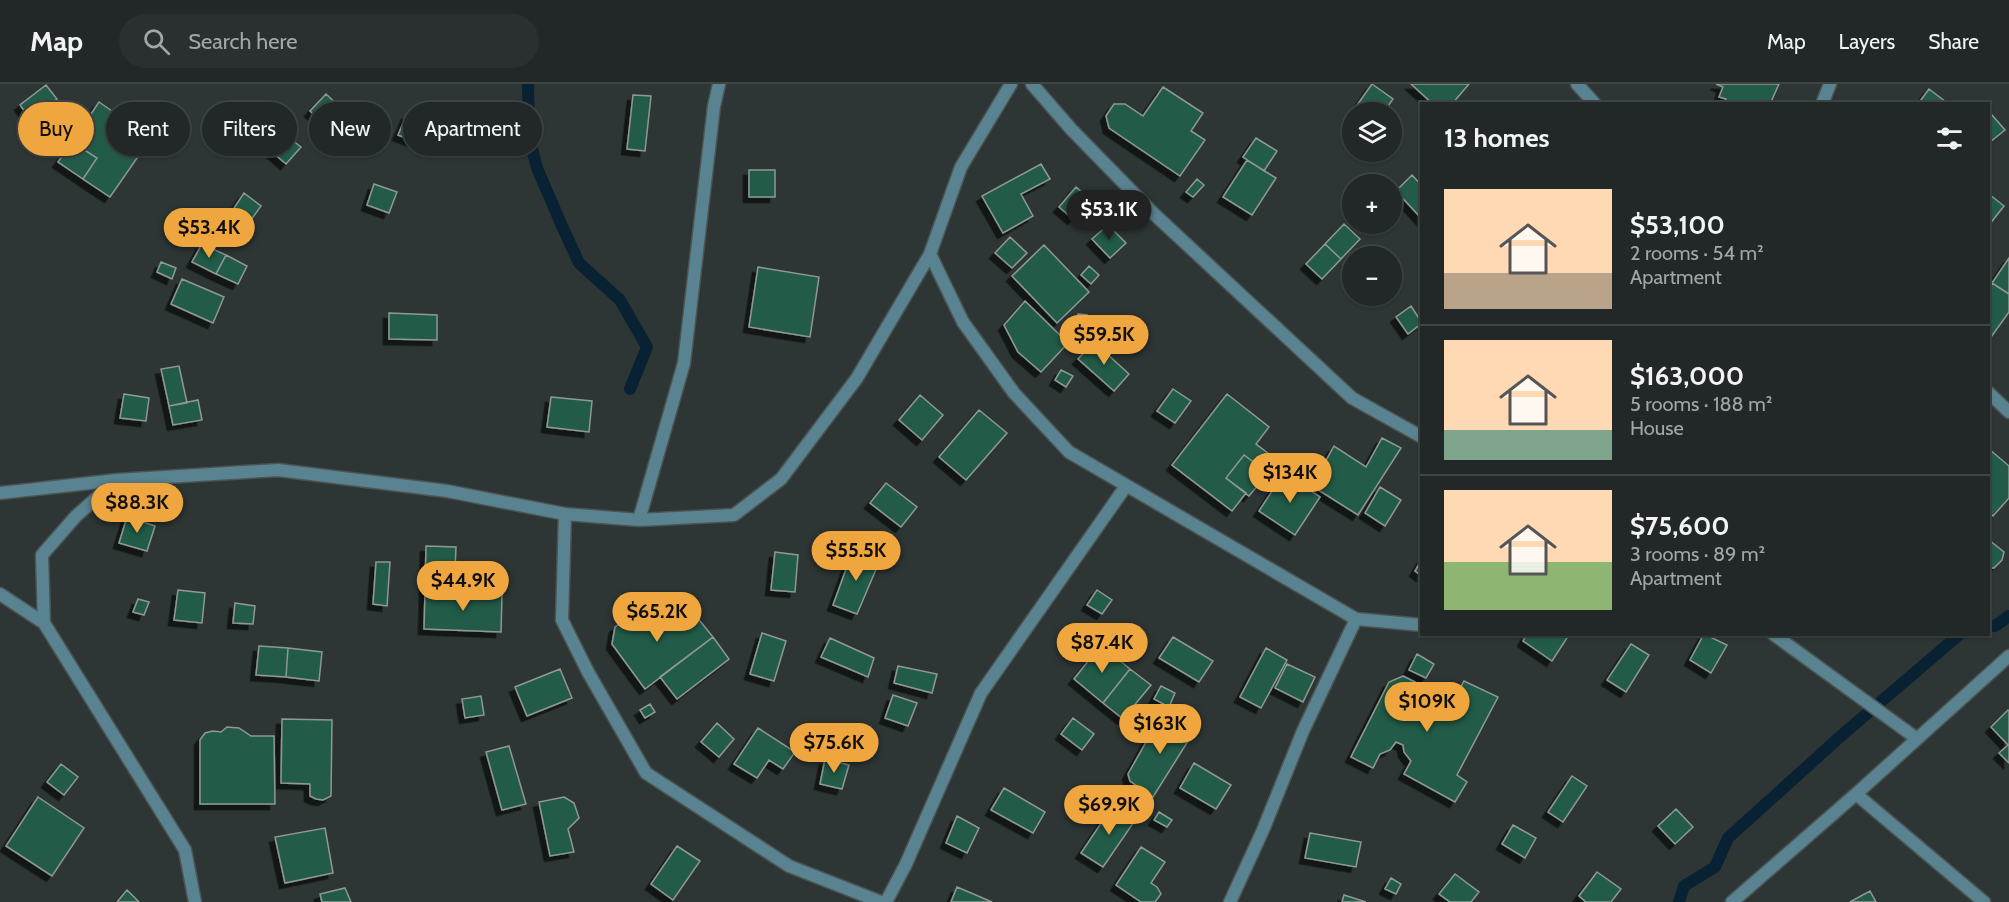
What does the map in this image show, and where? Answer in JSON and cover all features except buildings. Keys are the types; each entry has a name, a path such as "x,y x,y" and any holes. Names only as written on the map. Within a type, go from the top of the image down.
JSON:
{"street":[{"path":"639,520 684,363 714,106 720,84"},
{"path":"0,493 117,480 278,470 447,491 565,514 639,520 734,515 781,478 857,378 930,254 961,166 1011,84"},
{"path":"1032,84 1071,129 1154,214 1352,398 1420,435"},
{"path":"1576,84 1588,89"},
{"path":"1823,102 1830,84"},
{"path":"930,254 963,322 1014,393 1069,452 1356,619 1420,625"},
{"path":"1990,394 2009,412"},
{"path":"44,623 42,555 76,516 117,480"},
{"path":"886,902 906,864 981,693 1126,486"},
{"path":"565,514 562,620 588,672 646,773 789,866 881,902"},
{"path":"0,594 44,623 185,850 195,902"},
{"path":"1230,902 1263,830 1303,731 1356,619"},
{"path":"1776,636 1916,738"},
{"path":"1732,902 2009,656"},
{"path":"1856,794 1984,902"}],"waterway":[{"path":"528,84 529,137 537,168 562,226 579,263 620,300 647,347 630,389"},
{"path":"1990,626 1995,626 2009,616"},
{"path":"1679,902 1684,886 1715,867 1728,838 1842,735 1958,636"}]}
